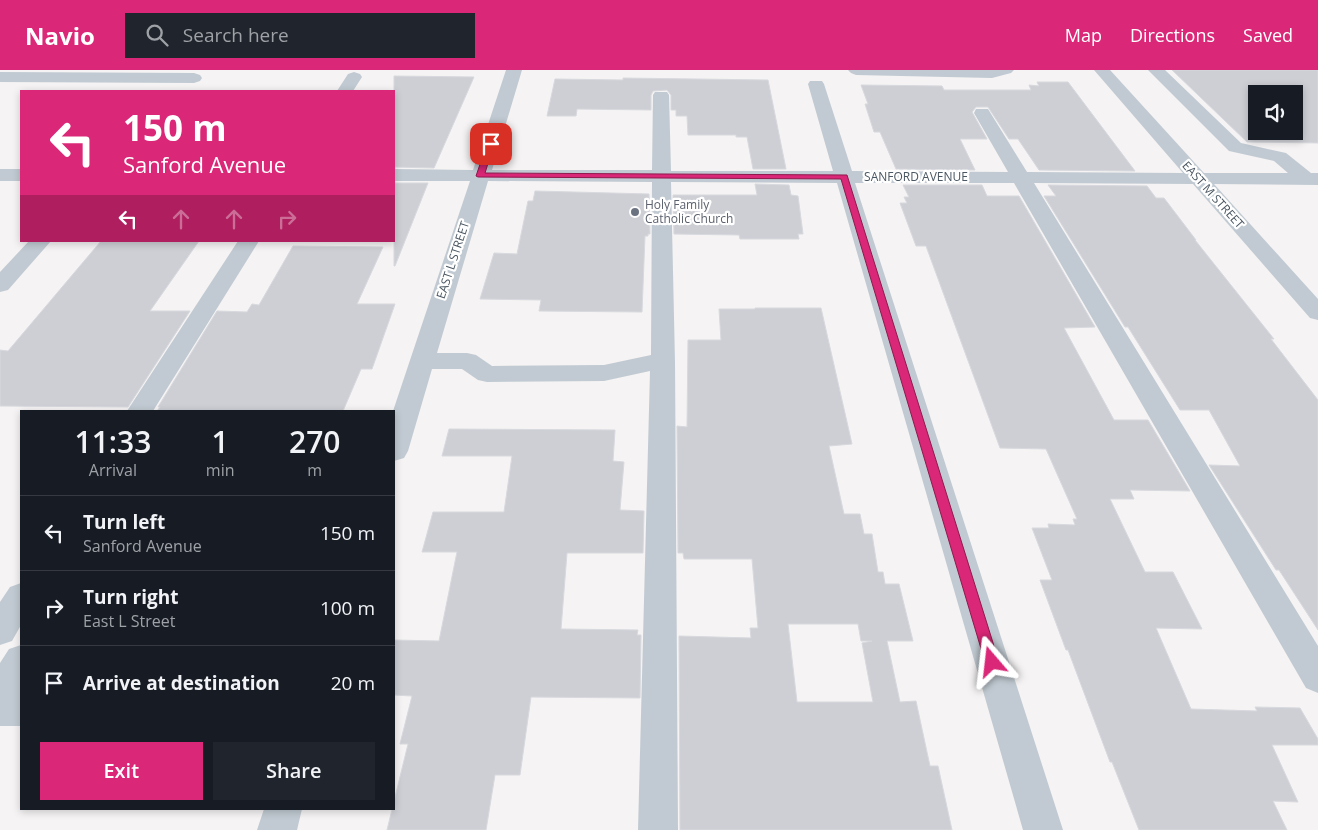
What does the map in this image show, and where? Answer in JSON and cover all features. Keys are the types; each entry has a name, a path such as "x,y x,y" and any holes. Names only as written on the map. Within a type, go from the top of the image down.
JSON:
{"street":[{"name":"EAST L STREET","path":"395,448 514,70"},
{"path":"856,70 992,73 1006,70"},
{"path":"1156,70 1235,147 1280,157 1312,179"},
{"path":"0,77 197,74"},
{"path":"182,90 197,74"},
{"name":"EAST M STREET","path":"1105,74 1318,312"},
{"path":"346,90 354,76"},
{"path":"816,84 1043,830"},
{"path":"658,830 662,362 661,95"},
{"path":"982,113 1318,677"},
{"path":"0,175 20,175"},
{"name":"SANFORD AVENUE","path":"395,175 1312,179"},
{"path":"0,285 40,242"},
{"path":"141,410 248,242"},
{"path":"422,361 467,361 487,374 604,373 646,363 662,362"},
{"path":"0,631 20,600"},
{"path":"0,696 20,662"},
{"path":"0,709 20,709"},
{"path":"277,830 283,810"}],"building":[{"path":"1172,70 1318,70 1318,143 1247,142"},
{"path":"394,76 474,77 434,168 395,167"},
{"path":"623,78 768,80 786,169 753,169 747,137 736,137 736,135 688,135 687,116 676,116 676,110 671,110 671,95 667,90 653,91 651,95 651,110 577,109 576,116 547,116 555,79 623,80"},
{"path":"1037,82 1068,82 1135,171 1039,170 1018,139 1009,139 988,107 976,107 972,112 987,139 960,139 975,170 896,169 880,132 874,132 865,104 868,104 861,85 942,86 944,90 1031,90 1029,85 1039,86"},
{"path":"395,183 428,183 395,266"},
{"path":"755,184 789,185 791,195 798,196 803,234 798,234 799,239 740,239 739,235 674,234 673,195 757,195"},
{"path":"903,185 982,185 987,196 1019,196 1095,327 1064,328 1114,420 1148,420 1190,491 1130,490 1134,499 1110,499 1145,572 1173,572 1202,629 1156,628 1191,709 1257,711 1255,707 1300,708 1318,739 1318,745 1272,745 1298,802 1273,801 1287,830 1139,830 1112,762 1110,762 1040,580 1052,580 1032,528 1049,528 1048,524 1075,525 1073,519 1077,519 1046,449 1000,448 926,246 916,246 900,203 907,203 904,197 909,197"},
{"path":"1048,185 1147,186 1156,198 1164,198 1274,339 1271,339 1318,400 1318,630 1279,570 1276,570 1209,465 1240,466 1209,410 1180,410 1128,327 1125,327 1044,196 1056,196"},
{"path":"535,191 649,194 650,234 645,236 642,312 539,311 541,300 480,299 494,253 517,254 528,201 533,201"},
{"path":"100,242 198,242 150,311 190,311 128,407 0,406 0,350 8,351"},
{"path":"293,246 383,247 357,304 395,304 372,369 361,369 343,410 158,410 217,311 247,312 252,304 259,305"},
{"path":"821,308 852,444 829,446 844,514 860,514 864,534 872,534 878,572 883,572 885,584 899,584 913,641 887,641 900,702 916,701 930,766 938,766 952,830 680,830 679,636 751,638 750,628 758,628 752,559 684,559 683,553 678,553 677,426 687,427 688,340 721,340 719,309","holes":["788,624 858,624 861,641 872,641 862,643 873,702 797,702"]},
{"path":"449,429 615,430 613,461 624,462 620,510 644,511 643,553 567,553 561,629 638,630 637,635 641,635 640,698 531,697 520,775 495,775 486,830 387,830 392,810 395,810 395,797 408,744 400,744 412,696 395,695 395,640 439,641 457,552 422,552 433,512 504,512 512,456 442,456"}],"place":[{"name":"Holy Family Catholic Church","path":"635,212"}],"route":[{"path":"491,144 480,176 844,176 992,662"}]}
